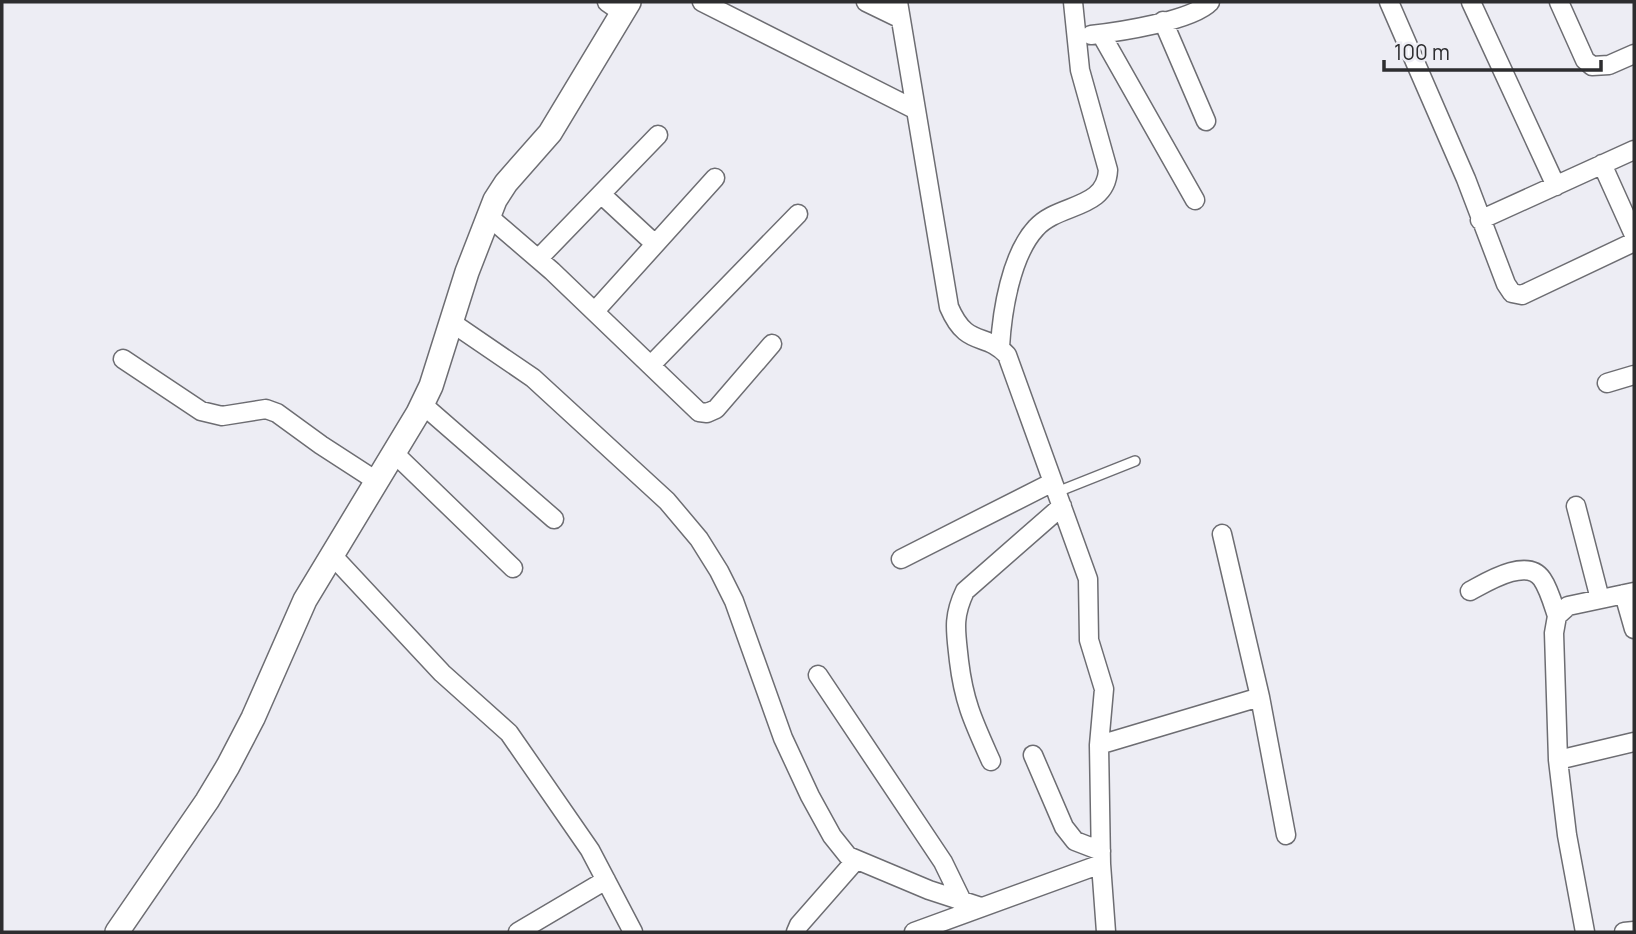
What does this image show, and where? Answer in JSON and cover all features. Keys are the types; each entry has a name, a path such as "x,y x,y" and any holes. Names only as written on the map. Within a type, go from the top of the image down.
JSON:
{"street":[{"path":"702,2 916,110"},
{"path":"866,2 899,10 949,307 960,328 972,337 1000,347 1007,355 1088,579 1089,640 1104,689 1100,745 1101,857 1106,932"},
{"path":"1000,347 1002,314 1018,258 1026,241 1038,225 1094,198 1107,182 1108,170 1080,70 1073,2"},
{"path":"1076,36 1101,34 1163,21 1202,9 1210,2"},
{"path":"1389,2 1466,179 1506,284 1513,293 1522,295 1634,242"},
{"path":"1471,2 1556,186"},
{"path":"1559,2 1585,60 1592,66 1609,65 1634,54"},
{"path":"117,932 228,766 253,718 305,600 431,386 488,216 506,183 550,133 620,6"},
{"path":"1163,21 1206,121"},
{"path":"1101,34 1195,200"},
{"path":"538,259 658,135"},
{"path":"1480,220 1634,150"},
{"path":"1602,164 1634,235"},
{"path":"595,311 715,178"},
{"path":"601,194 655,244"},
{"path":"651,365 798,214"},
{"path":"488,216 595,311 699,412 707,413 716,409 772,344"},
{"path":"451,322 533,378 667,501 699,539 734,601 783,738 810,796 832,836 848,856 929,890 981,907"},
{"path":"123,359 201,411 222,416 266,409 277,413 375,480"},
{"path":"1607,383 1634,375"},
{"path":"422,404 554,519"},
{"path":"393,452 513,568"},
{"path":"901,559 1058,493"},
{"path":"991,761 967,706 961,684 955,622 957,609 965,591 1058,493"},
{"path":"1576,506 1600,599"},
{"path":"1222,534 1260,697 1286,835"},
{"path":"331,554 442,673 509,733 590,850 633,932"},
{"path":"1470,591 1495,578 1528,570 1537,573 1544,581 1557,616 1554,633 1558,760 1567,835 1585,932"},
{"path":"1557,616 1569,606 1629,593 1634,629"},
{"path":"818,675 943,862 961,900"},
{"path":"1100,745 1260,697"},
{"path":"1558,760 1634,742"},
{"path":"1033,755 1069,834 1075,842 1101,857"},
{"path":"914,932 944,927 981,907 1101,857"},
{"path":"796,932 799,925 856,860"},
{"path":"518,932 543,926 606,880"},
{"path":"1624,932 1634,930"}],"lane":[{"path":"1058,493 1135,461"}]}
